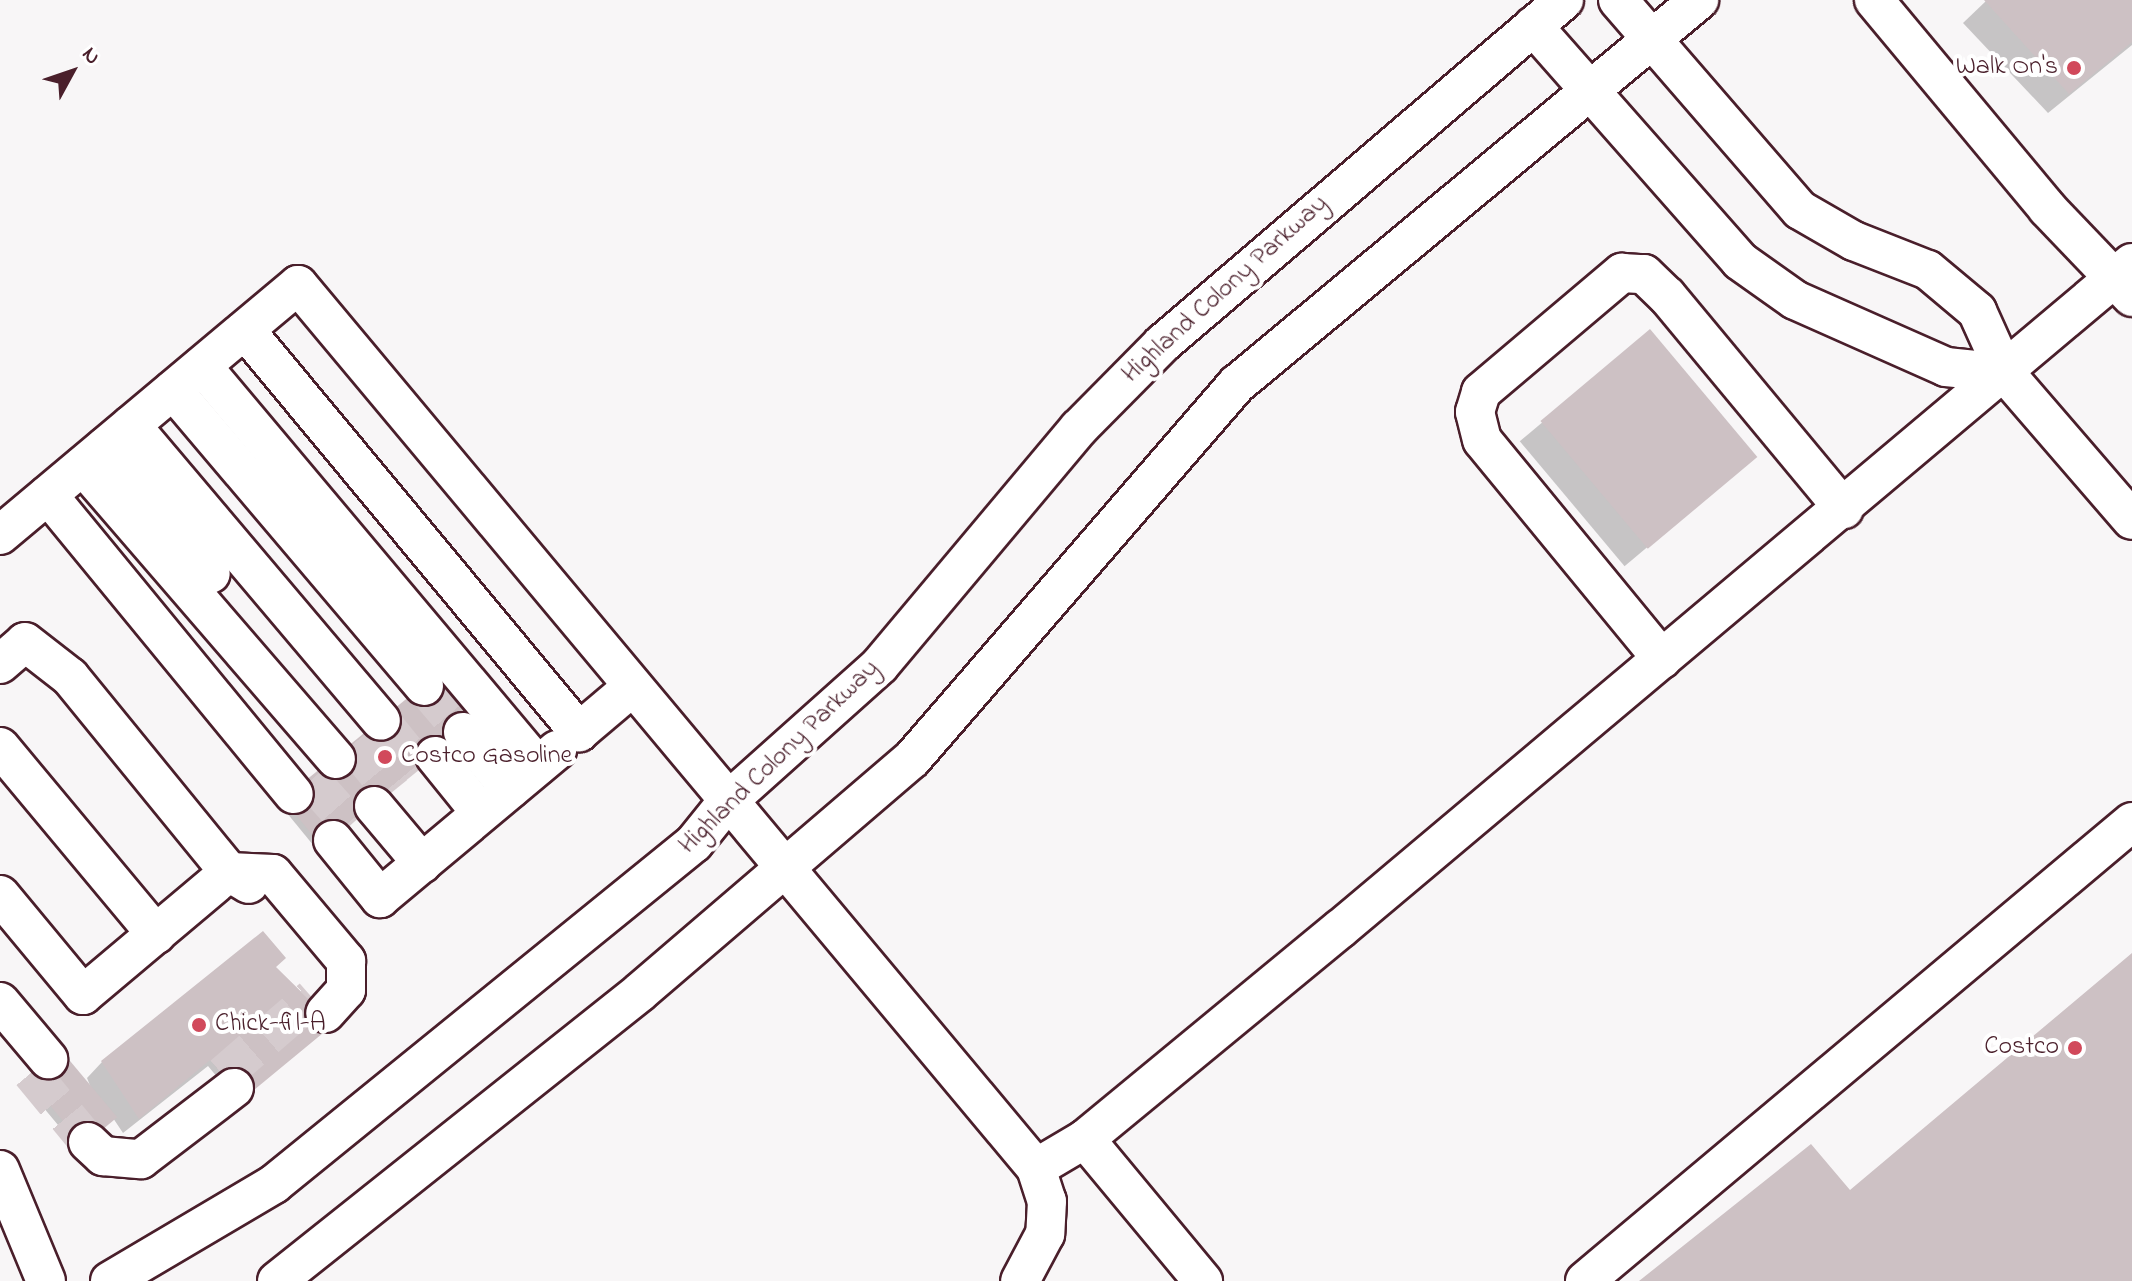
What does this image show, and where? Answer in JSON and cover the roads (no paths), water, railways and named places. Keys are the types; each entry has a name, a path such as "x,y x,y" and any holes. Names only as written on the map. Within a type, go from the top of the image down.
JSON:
{"street":[{"name":"Highland Colony Parkway","path":"110,1281 274,1184 694,843 727,802 880,665 1079,428 1162,344 1564,0"},
{"path":"1618,0 1800,210 1854,241 1928,270 1977,311 2005,373 2132,520"},
{"path":"291,1274 640,992 781,868 912,759 1237,384 1699,0"},
{"path":"1036,1168 1085,1139 2005,373 2126,279 2047,208 1874,0"},
{"path":"1533,26 1588,93 1740,261 1795,300 1946,367 2005,373"},
{"path":"1662,659 1482,440 1475,412 1481,392 1622,273 1644,274 1667,296 1844,509"},
{"path":"0,535 298,285 781,868 1036,1168 1047,1201 1045,1234 1020,1281"},
{"path":"245,330 579,732"},
{"path":"127,429 367,733"},
{"path":"127,429 367,733"},
{"path":"127,429 367,733"},
{"path":"127,429 367,733"},
{"path":"127,429 525,777"},
{"path":"13,653 70,677 229,872 279,903 313,944 323,976 318,1006"},
{"path":"406,780 380,898 631,688"},
{"path":"0,747 156,934"},
{"path":"406,780 525,777"},
{"path":"406,780 441,846"},
{"path":"406,780 441,846"},
{"path":"1585,1281 2132,822"},
{"path":"0,895 83,995 229,872"},
{"path":"0,1002 39,1066 0,1031"},
{"path":"96,1134 143,1139 229,1082"},
{"path":"1085,1139 1203,1281"},
{"path":"0,1170 46,1281"}],"tunnel":[{"path":"424,686 463,732"},
{"path":"381,721 420,769"},
{"path":"353,744 392,792"},
{"path":"311,780 351,825"},
{"path":"223,1075 312,998"},
{"path":"31,1073 88,1142"}],"place":[{"name":"Walk On's","path":"2074,68"},
{"name":"Costco Gasoline","path":"385,757"},
{"name":"Chick-fil-A","path":"199,1025"},
{"name":"Costco","path":"2075,1048"}]}
